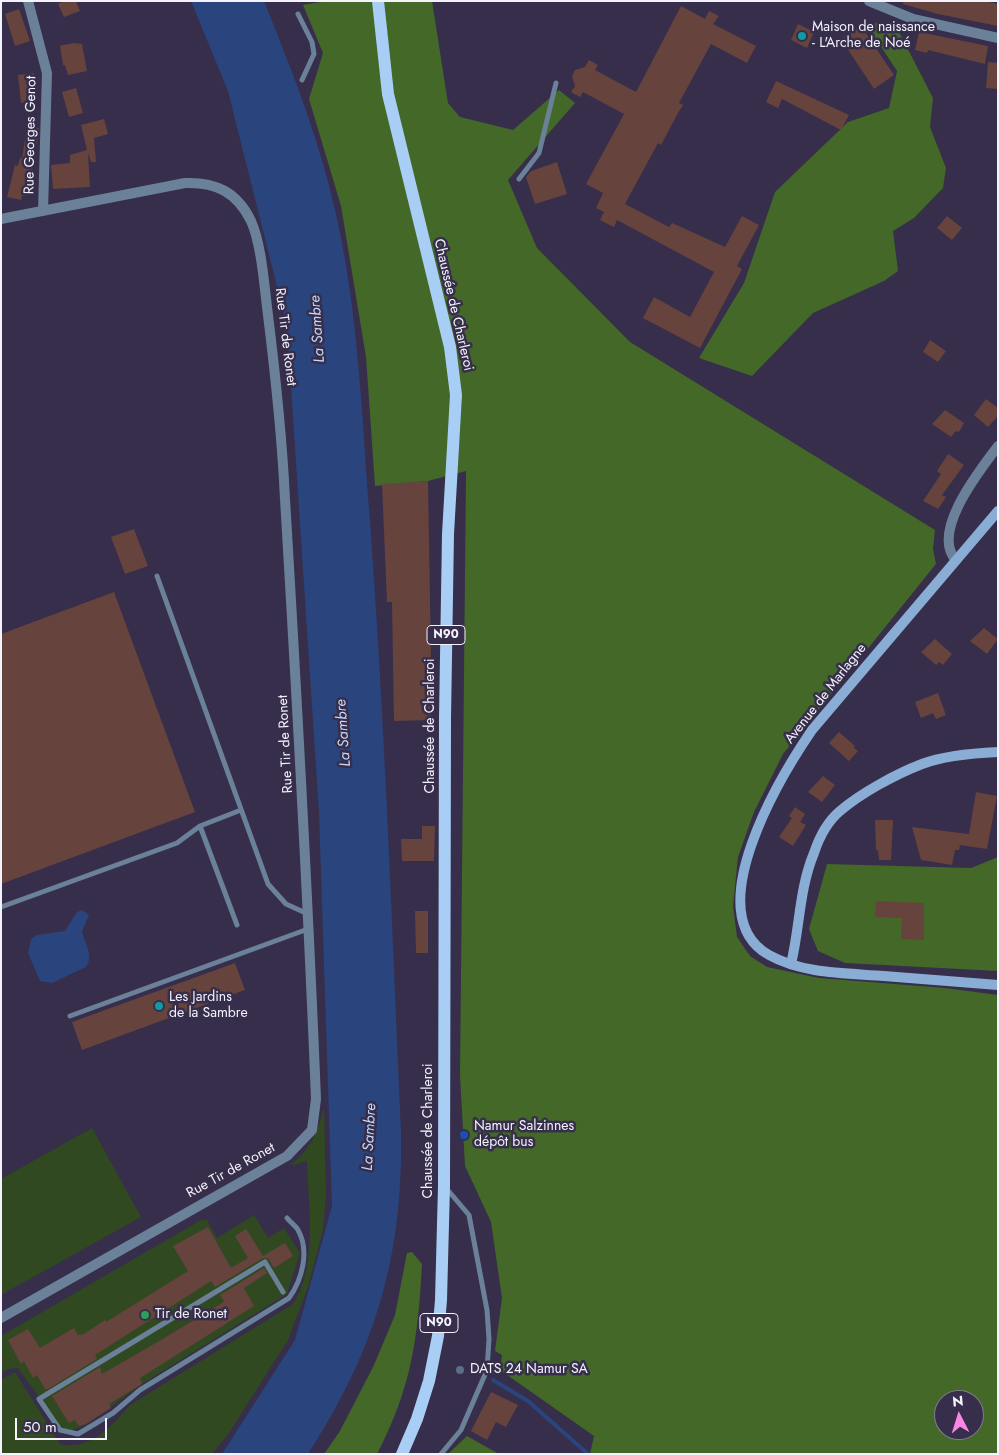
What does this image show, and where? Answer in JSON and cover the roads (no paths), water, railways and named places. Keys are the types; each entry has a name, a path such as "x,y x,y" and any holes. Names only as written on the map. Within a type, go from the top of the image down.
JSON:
{"main road":[{"name":"Chaussée de Charleroi","path":"378,1 388,94 450,347 456,395 448,534 443,1261 438,1336 417,1419 402,1454"},
{"name":"Avenue de Marlagne","path":"998,511 812,730 776,789 762,818 744,872 740,896 749,933 758,946 770,955 791,964 826,971 998,985"},
{"path":"791,964 802,892 813,853 824,831 839,811 887,780 924,763 979,753 998,752"}],"street":[{"name":"Rue Georges Genot","path":"28,1 47,73 43,211"},
{"path":"869,1 913,19 998,38"},
{"name":"Rue Tir de Ronet","path":"1,219 197,182 209,184 231,194 252,222 262,265 281,416 316,1099 312,1130 287,1156 1,1318"},
{"path":"956,560 948,545 949,526 975,476 998,446"}],"lane":[{"path":"298,14 312,42 314,54 302,80"},
{"path":"519,179 539,153 556,83"},
{"path":"157,576 268,884 286,904 308,914"},
{"path":"1,907 177,843 200,826 241,810"},
{"path":"200,826 237,925"},
{"path":"70,1016 308,929"},
{"path":"441,1454 461,1430 487,1370 489,1339 487,1310 469,1215 444,1186"},
{"path":"283,1292 265,1262 39,1399 60,1430 78,1434 113,1413 140,1390 289,1298 301,1273 304,1257 298,1230 287,1218"}],"water":[{"name":"La Sambre","path":"191,1 264,1 315,136 337,219 350,294 362,408 384,750 401,1132 400,1177 397,1220 381,1300 368,1339 352,1377 308,1454 222,1454 295,1340 332,1206 319,812 287,326 228,91"},
{"path":"82,910 89,915 82,931 89,954 86,967 52,983 40,981 28,953 31,939 37,935 65,931 77,912"}],"waterway":[{"path":"493,1380 528,1401 588,1454"}],"place":[{"name":"Maison de naissance - L'Arche de Noé","path":"802,36"},
{"name":"Les Jardins de la Sambre","path":"159,1006"},
{"name":"Namur Salzinnes dépôt bus","path":"464,1135"},
{"name":"Tir de Ronet","path":"145,1315"},
{"name":"DATS 24 Namur SA","path":"460,1370"}]}
